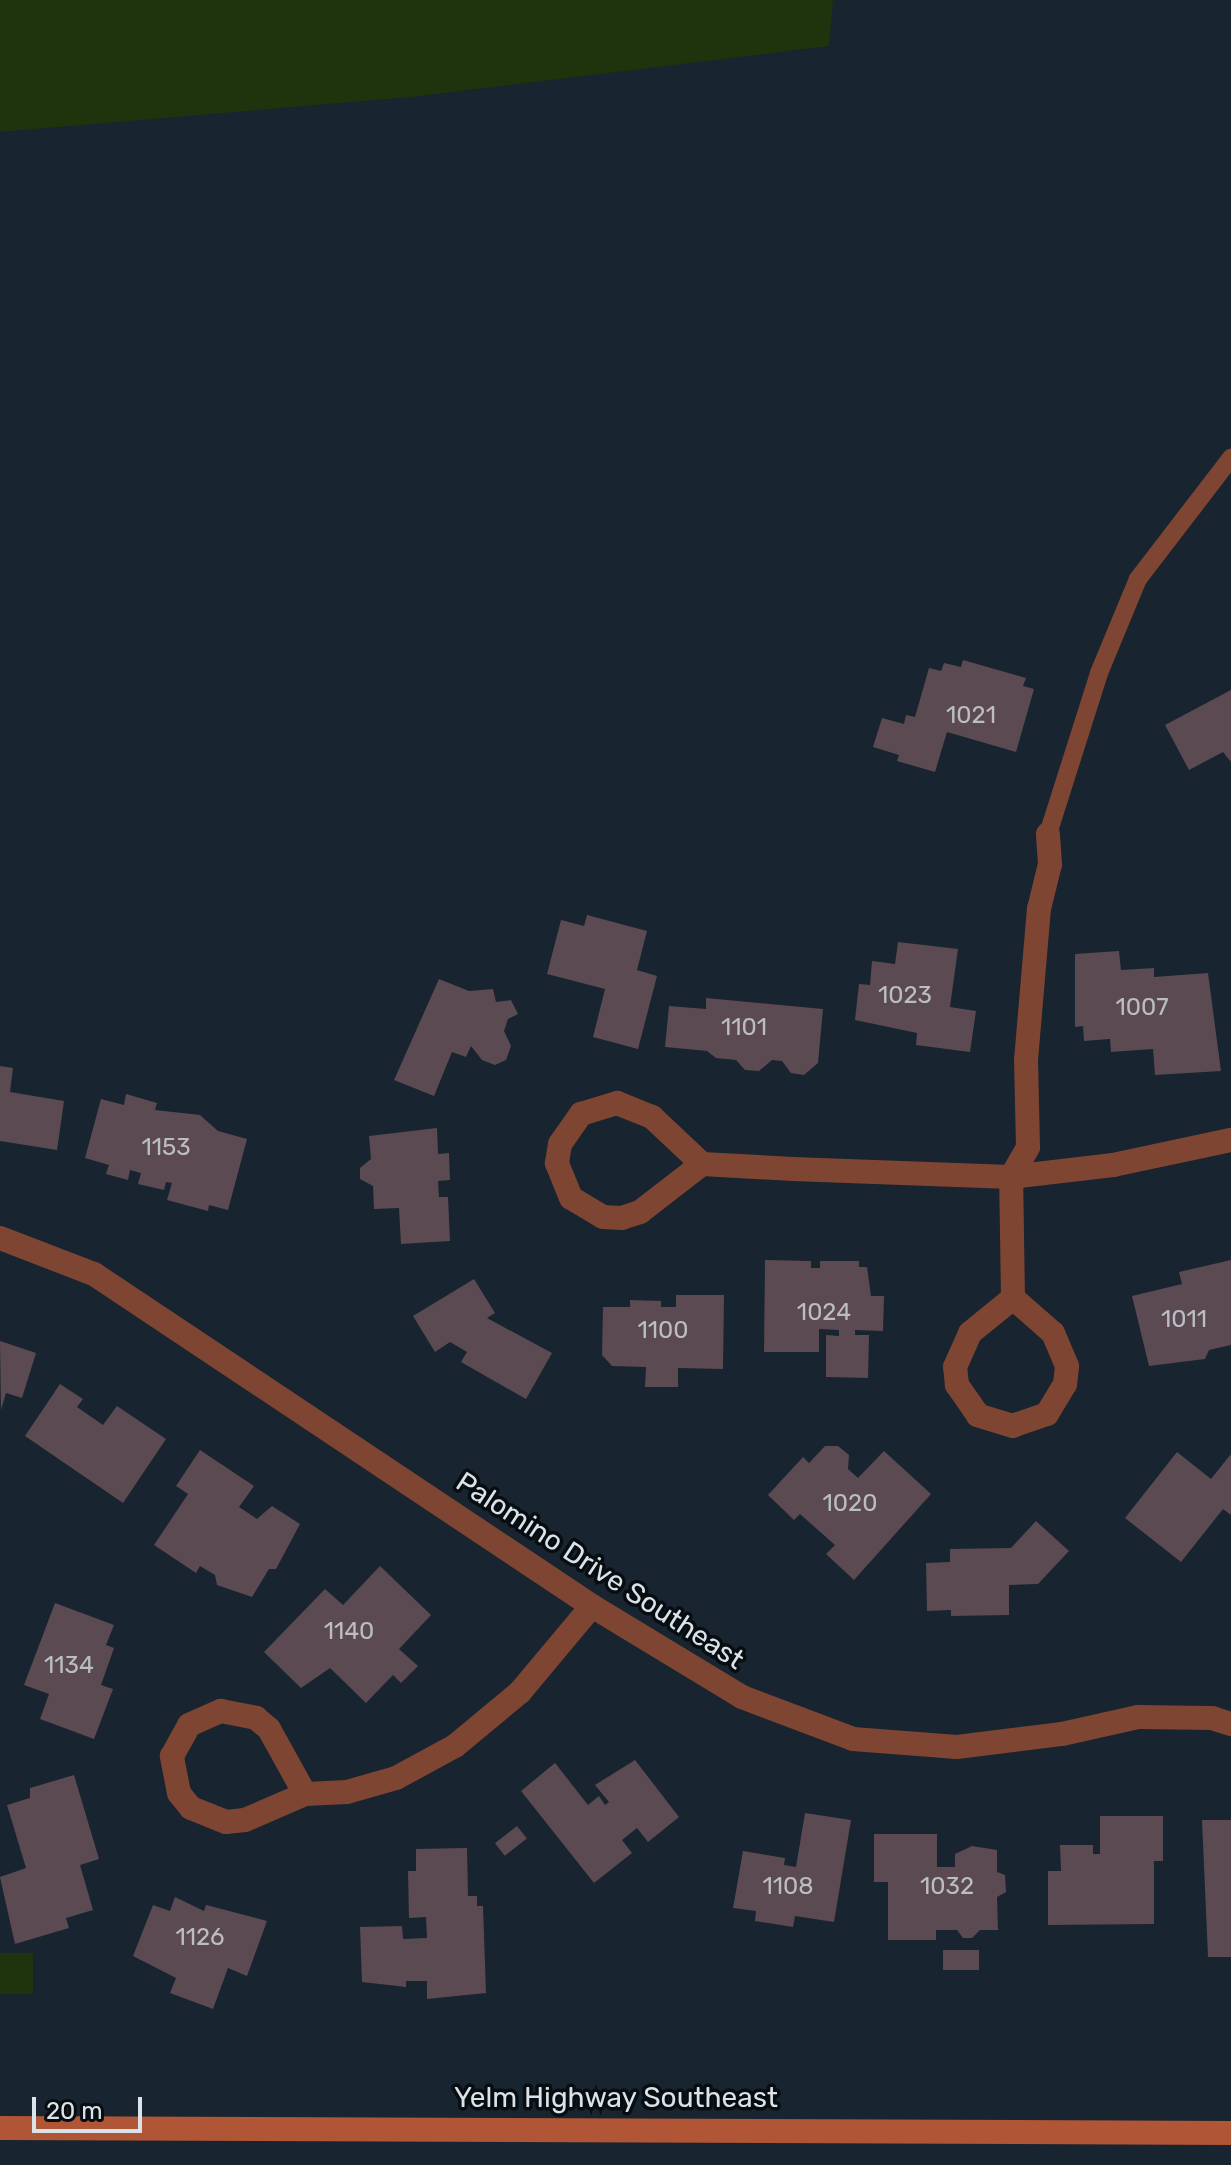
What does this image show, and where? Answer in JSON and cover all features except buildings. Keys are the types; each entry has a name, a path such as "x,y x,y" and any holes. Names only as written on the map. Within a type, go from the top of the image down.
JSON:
{"main road":[{"name":"Yelm Highway Southeast","path":"0,2128 1231,2133"}],"street":[{"path":"1013,1298 970,1333 955,1367 957,1385 978,1415 1013,1426 1047,1414 1065,1384 1067,1366 1053,1333 1013,1298 1011,1177 1028,1147 1026,1060 1039,909 1050,864 1048,834"},
{"path":"702,1164 652,1117 617,1103 598,1106 574,1120 560,1144 557,1163 571,1198 603,1217 622,1218 640,1212 702,1164 1011,1177 1113,1165 1231,1140"},
{"name":"Palomino Drive Southeast","path":"0,1238 94,1274 592,1606 742,1697 853,1739 957,1747 1062,1734 1138,1717 1212,1718 1231,1724"},
{"path":"305,1794 269,1729 239,1712 221,1711 189,1725 172,1756 179,1793 207,1818 245,1820 305,1794 347,1792 396,1778 455,1746 520,1692 592,1606"}],"lane":[{"path":"1048,834 1099,673 1138,579 1231,458"}],"green space":[{"path":"0,0 833,0 829,46 411,97 0,132"},
{"path":"0,1953 33,1953 33,1994 0,1994"}]}
